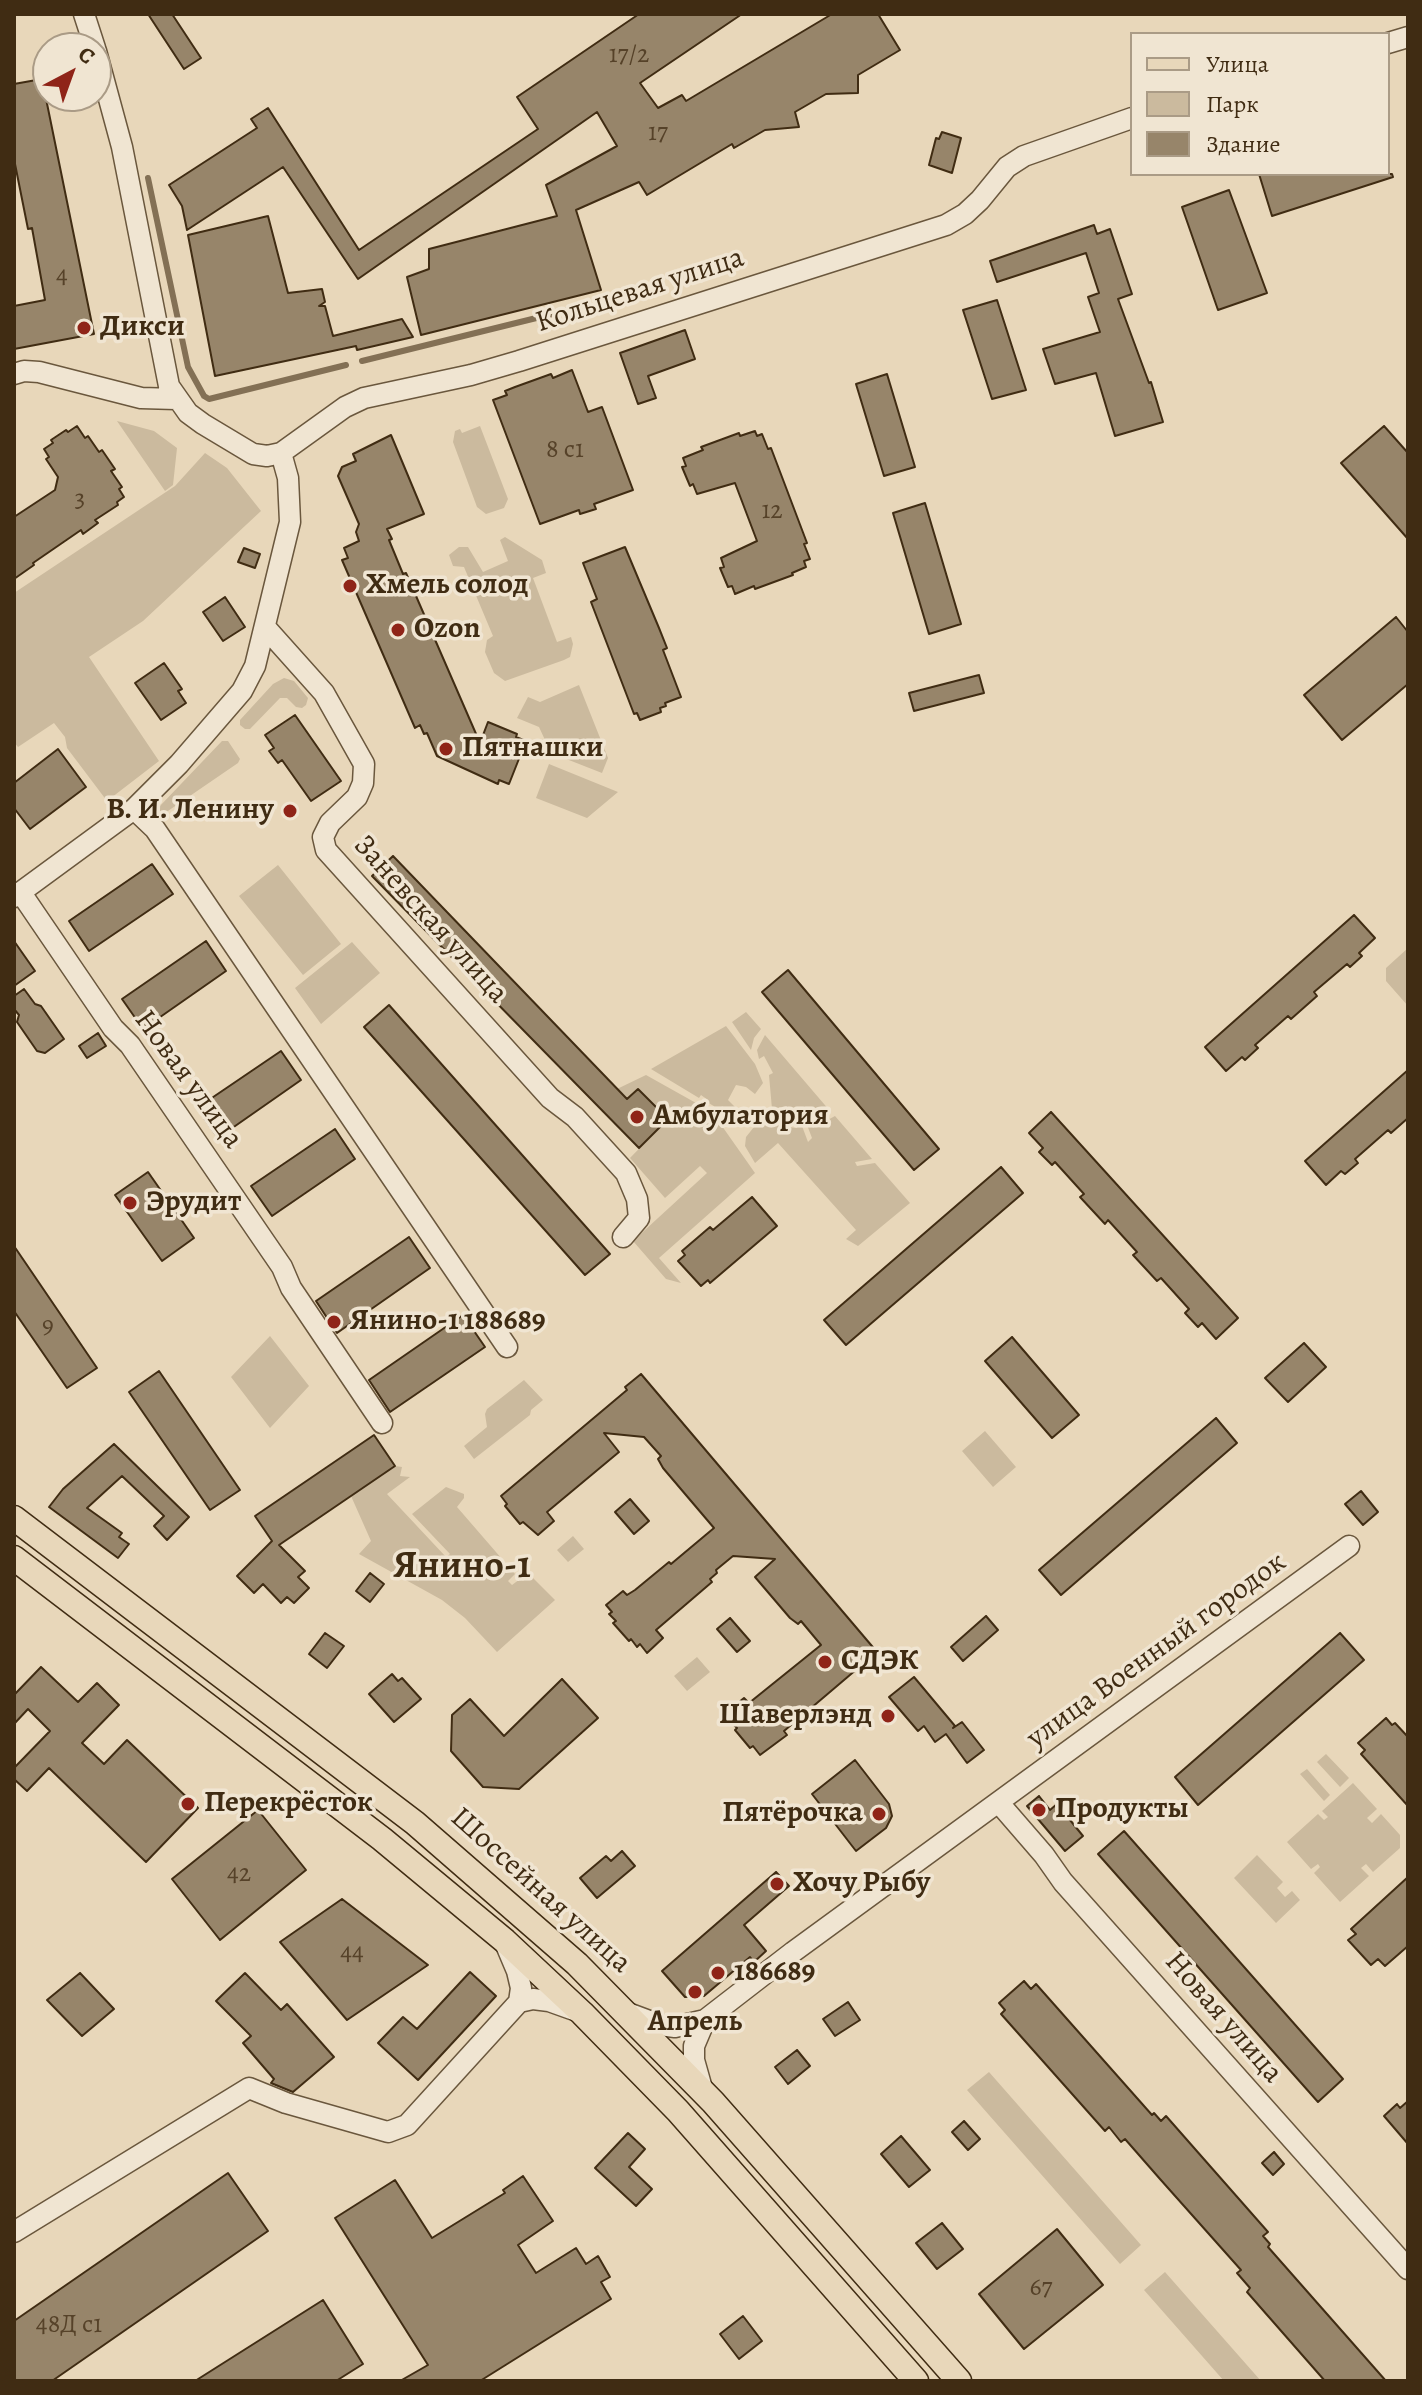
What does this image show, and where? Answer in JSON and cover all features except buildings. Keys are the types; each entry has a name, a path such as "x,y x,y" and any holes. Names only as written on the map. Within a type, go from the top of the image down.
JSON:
{"main road":[{"name":"Шоссейная улица","path":"14,1518 415,1823 503,1897 627,2013 703,2092 959,2381"},
{"name":"Шоссейная улица","path":"14,1558 370,1830 505,1941 582,2013 690,2124 916,2381"}],"street":[{"path":"112,111 122,147 165,373 176,399 203,424 253,454 267,456 281,453"},
{"name":"Кольцевая улица","path":"281,453 345,407 364,398 519,361 946,225 965,214 1007,167 1024,156 1126,119"},
{"path":"14,374 39,372 141,398 176,399"},
{"name":"Новая улица","path":"281,453 288,478 290,522 255,666 242,691 179,764 134,809 17,895 113,1028 130,1045 282,1267 291,1288 382,1423"},
{"name":"Заневская улица","path":"265,627 324,693 364,764 363,783 357,797 330,823 323,837 326,850 550,1098 575,1117 626,1173 637,1199 639,1218 623,1237"},
{"path":"134,809 155,829 507,1347"},
{"name":"улица Военный городок","path":"705,2020 793,1952 1349,1546"},
{"name":"Новая улица","path":"999,1803 1063,1882 1408,2269"},
{"path":"14,2232 249,2088 286,2103 375,2129 388,2132 407,2125 519,2002 521,1988 505,1941"},
{"path":"519,2002 533,1999 549,2001 582,2013"},
{"path":"627,2013 675,2027 705,2020"},
{"path":"703,2092 694,2060 694,2046 705,2020"}],"green space":[{"path":"117,421 154,431 177,448 173,485 165,491"},
{"path":"480,426 508,499 504,508 486,514 477,507 453,442 455,431 460,429 462,433"},
{"path":"205,453 227,468 261,511 143,621 89,657 159,761 107,801 67,748 65,737 54,723 18,747 14,742 14,593 175,486"},
{"path":"505,537 542,560 546,573 533,578 557,642 571,637 573,644 570,657 505,681 494,673 485,652 487,640 493,636 464,567 453,566 449,555 459,547 468,547 483,572 508,561 500,540"},
{"path":"284,678 294,681 308,698 306,705 296,707 287,698 280,698 250,729 240,725 240,720 273,684"},
{"path":"579,685 608,758 602,773 551,753 539,727 517,718 528,697 540,702"},
{"path":"222,741 228,741 240,759 238,763 165,813 159,812 159,807"},
{"path":"549,764 618,792 587,818 536,798"},
{"path":"278,865 341,944 303,975 239,896"},
{"path":"352,942 380,973 321,1024 295,988"},
{"path":"1408,948 1408,1006 1386,981 1386,968"},
{"path":"746,1012 761,1029 754,1038 751,1050 732,1022"},
{"path":"726,1026 755,1064 763,1083 755,1094 746,1087 736,1085 728,1100 736,1108 731,1112 722,1111 701,1095 699,1098 651,1069"},
{"path":"765,1035 830,1111 807,1119 792,1118 772,1109 769,1075 773,1073 764,1056 759,1059 757,1050"},
{"path":"646,1075 696,1103 695,1106 704,1108 717,1119 755,1173 659,1258 681,1283 666,1279 633,1241 707,1173 700,1166 665,1198 630,1158 668,1119 638,1089 627,1099 617,1089"},
{"path":"835,1116 872,1159 855,1162 857,1166 875,1163 910,1203 858,1246 846,1239 856,1230 778,1143 755,1163 745,1146 746,1137 758,1122 766,1120 788,1124 788,1127 802,1126 808,1142 812,1138 807,1125"},
{"path":"270,1336 309,1386 270,1428 231,1377"},
{"path":"524,1380 543,1400 531,1410 530,1415 474,1459 464,1446 487,1427 487,1409"},
{"path":"985,1431 1016,1467 993,1487 962,1451"},
{"path":"395,1466 402,1467 400,1476 410,1477 387,1494 446,1557 450,1554 412,1514 446,1487 464,1494 457,1507 515,1574 508,1581 512,1585 530,1575 555,1600 497,1652 465,1618 442,1600 359,1554 371,1541 351,1496"},
{"path":"573,1536 584,1549 568,1562 557,1550"},
{"path":"697,1657 710,1672 687,1691 674,1676"},
{"path":"1326,1754 1349,1778 1340,1787 1317,1762"},
{"path":"1307,1769 1330,1795 1324,1801 1300,1774"},
{"path":"1353,1783 1377,1809 1367,1818 1372,1823 1381,1814 1400,1835 1400,1848 1373,1872 1366,1864 1361,1868 1369,1876 1340,1902 1314,1873 1320,1867 1318,1864 1311,1869 1287,1842 1318,1814 1324,1820 1328,1817 1322,1811"},
{"path":"1257,1855 1283,1882 1277,1888 1285,1897 1292,1891 1300,1900 1276,1923 1234,1878"},
{"path":"989,2072 1141,2245 1120,2264 967,2090"},
{"path":"1165,2272 1261,2381 1224,2381 1144,2290"}],"waterway":[{"path":"148,178 188,367 204,396 209,399 346,365"},
{"path":"362,361 581,307"}],"place":[{"name":"Дикси","path":"84,328"},
{"name":"Хмель солод","path":"350,586"},
{"name":"Ozon","path":"398,630"},
{"name":"Пятнашки","path":"446,749"},
{"name":"В. И. Ленину","path":"290,811"},
{"name":"Амбулатория","path":"637,1117"},
{"name":"Эрудит","path":"130,1203"},
{"name":"Янино-1 188689","path":"334,1322"},
{"name":"СДЭК","path":"825,1662"},
{"name":"Шаверлэнд","path":"888,1716"},
{"name":"Перекрёсток","path":"188,1804"},
{"name":"Продукты","path":"1039,1810"},
{"name":"Пятёрочка","path":"879,1814"},
{"name":"Хочу Рыбу","path":"777,1884"},
{"name":"186689","path":"718,1973"},
{"name":"Апрель","path":"695,1992"}],"district":[{"name":"Янино-1","path":"462,1568"}]}
